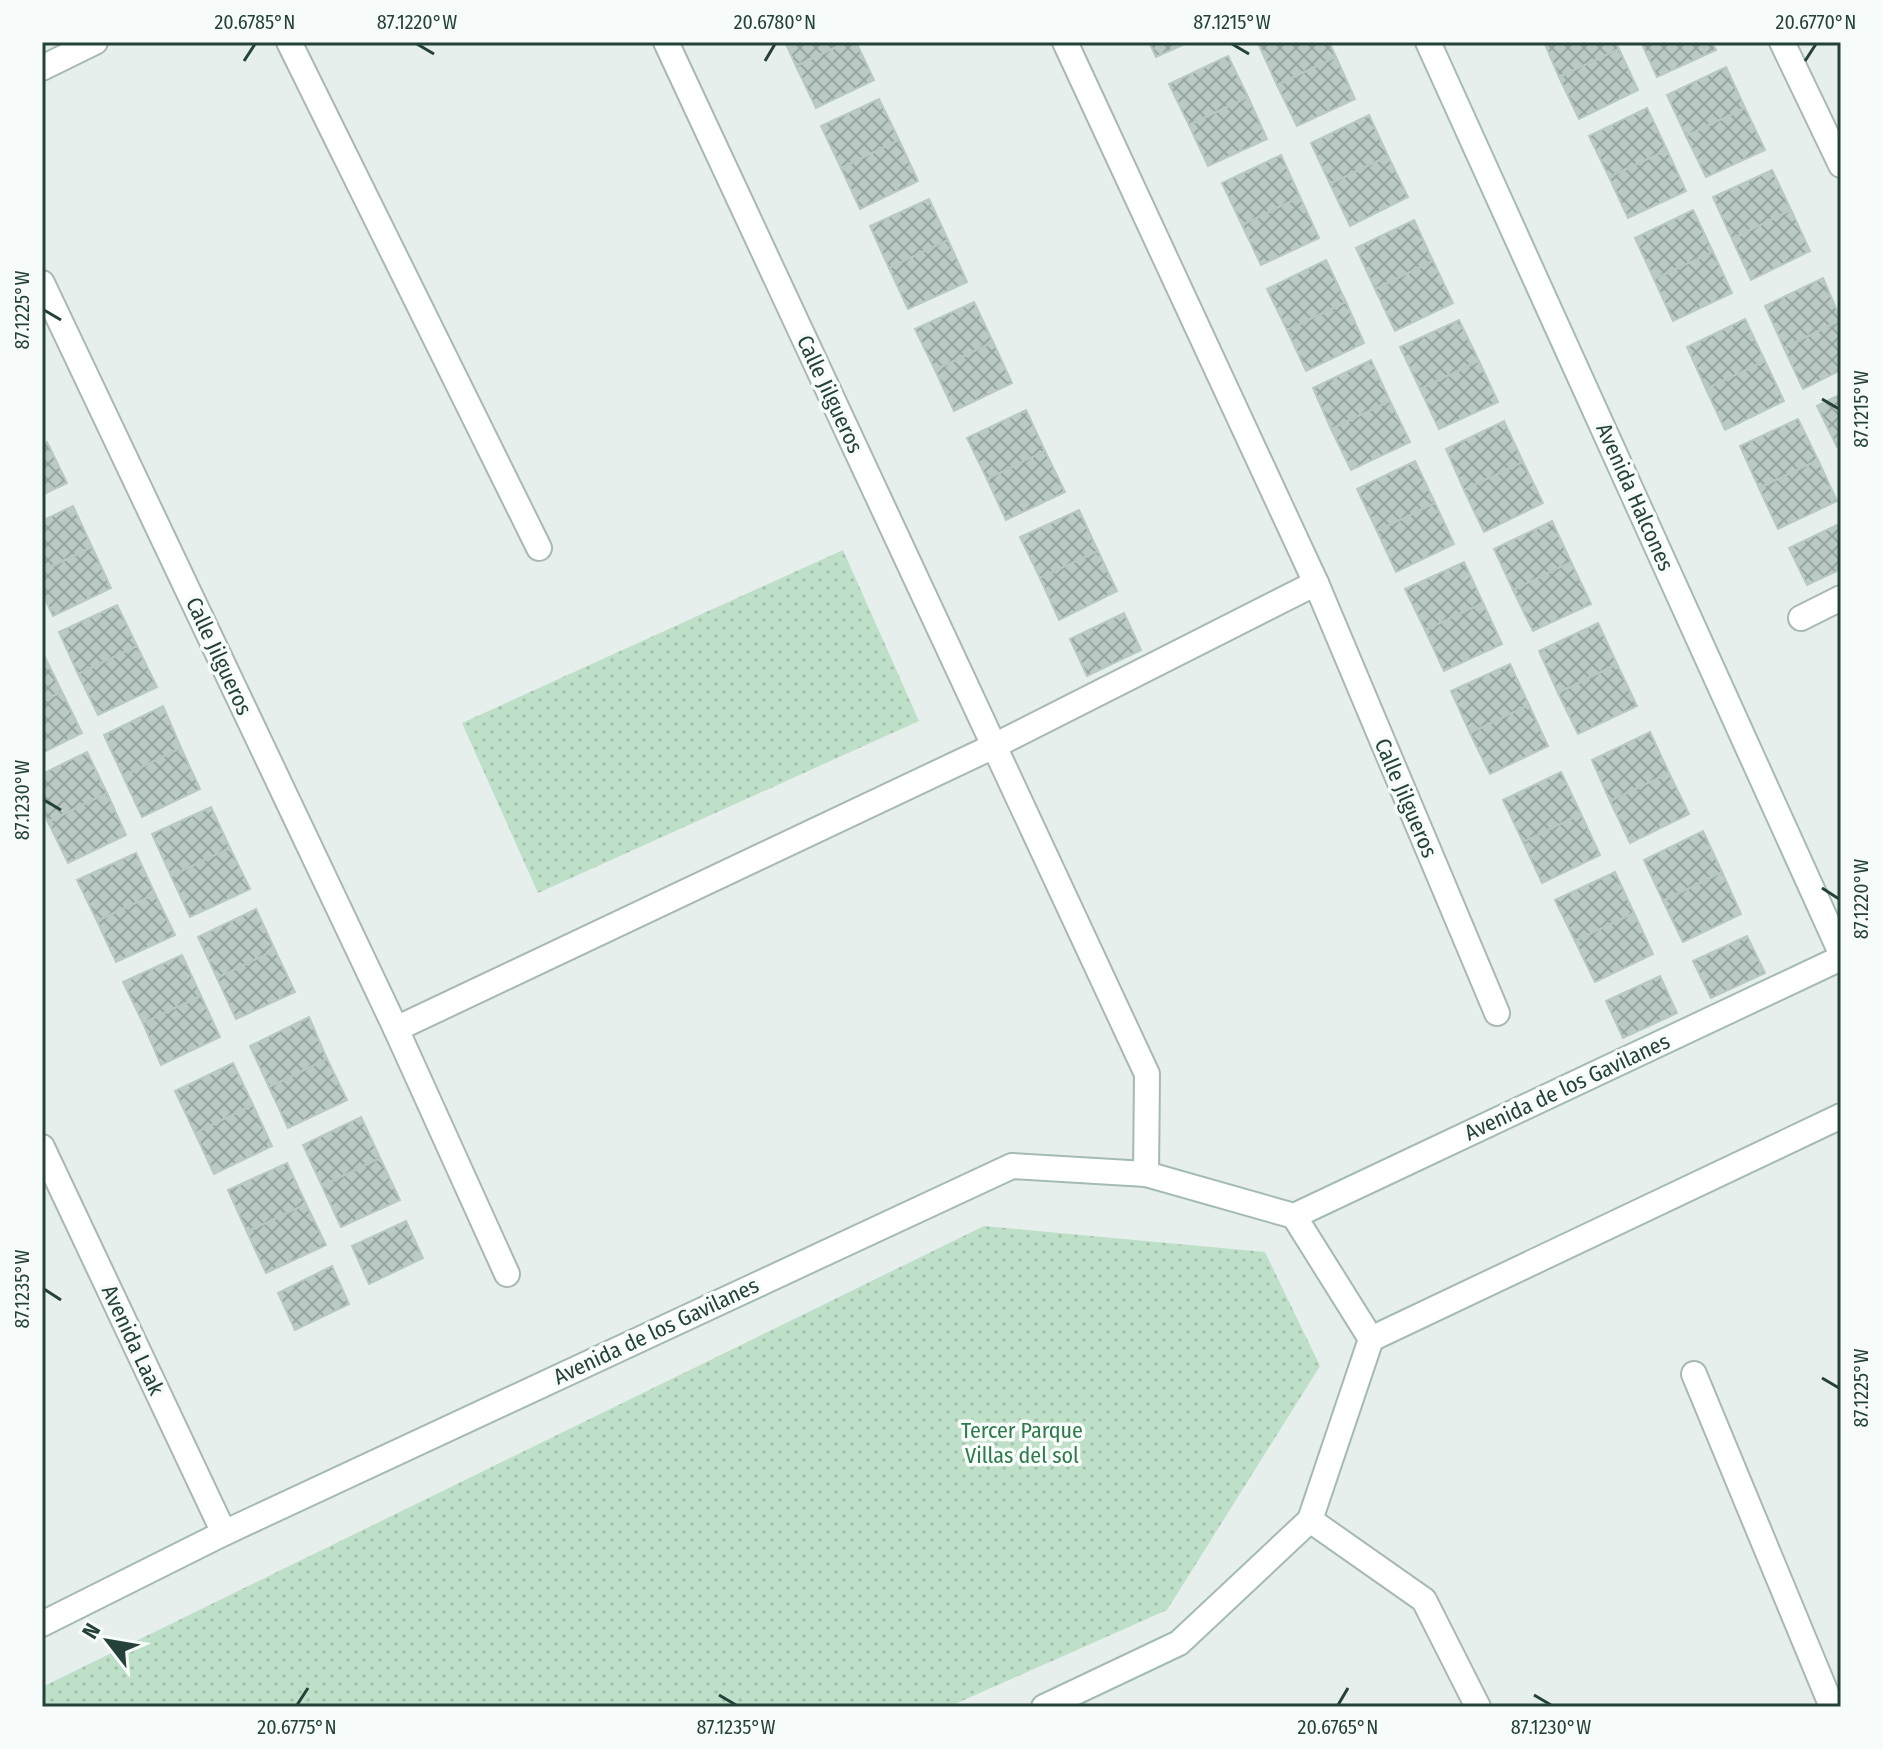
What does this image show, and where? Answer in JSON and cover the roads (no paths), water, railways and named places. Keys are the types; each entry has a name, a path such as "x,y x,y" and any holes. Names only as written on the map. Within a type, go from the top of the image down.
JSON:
{"street":[{"path":"42,68 95,42"},
{"path":"289,42 539,548"},
{"name":"Calle Jilgueros","path":"666,42 1147,1074 1146,1174"},
{"name":"Calle Jilgueros","path":"1065,42 1316,583 1497,1013"},
{"name":"Avenida Halcones","path":"1428,42 1841,955"},
{"path":"1782,42 1841,165"},
{"name":"Calle Jilgueros","path":"42,283 396,1029 507,1274"},
{"path":"396,1029 994,746 1316,583"},
{"path":"1801,618 1841,598"},
{"name":"Avenida de los Gavilanes","path":"42,1624 224,1533 1012,1166 1146,1174 1294,1216 1841,955"},
{"path":"1044,1707 1179,1643 1310,1520 1371,1339 1841,1116"},
{"name":"Avenida Laak","path":"42,1147 224,1533"},
{"path":"1294,1216 1371,1339"},
{"path":"1694,1374 1832,1707"},
{"path":"1310,1520 1424,1600 1478,1707"}],"park label":[{"name":"Tercer Parque Villas del sol","path":"1022,1442"}]}
